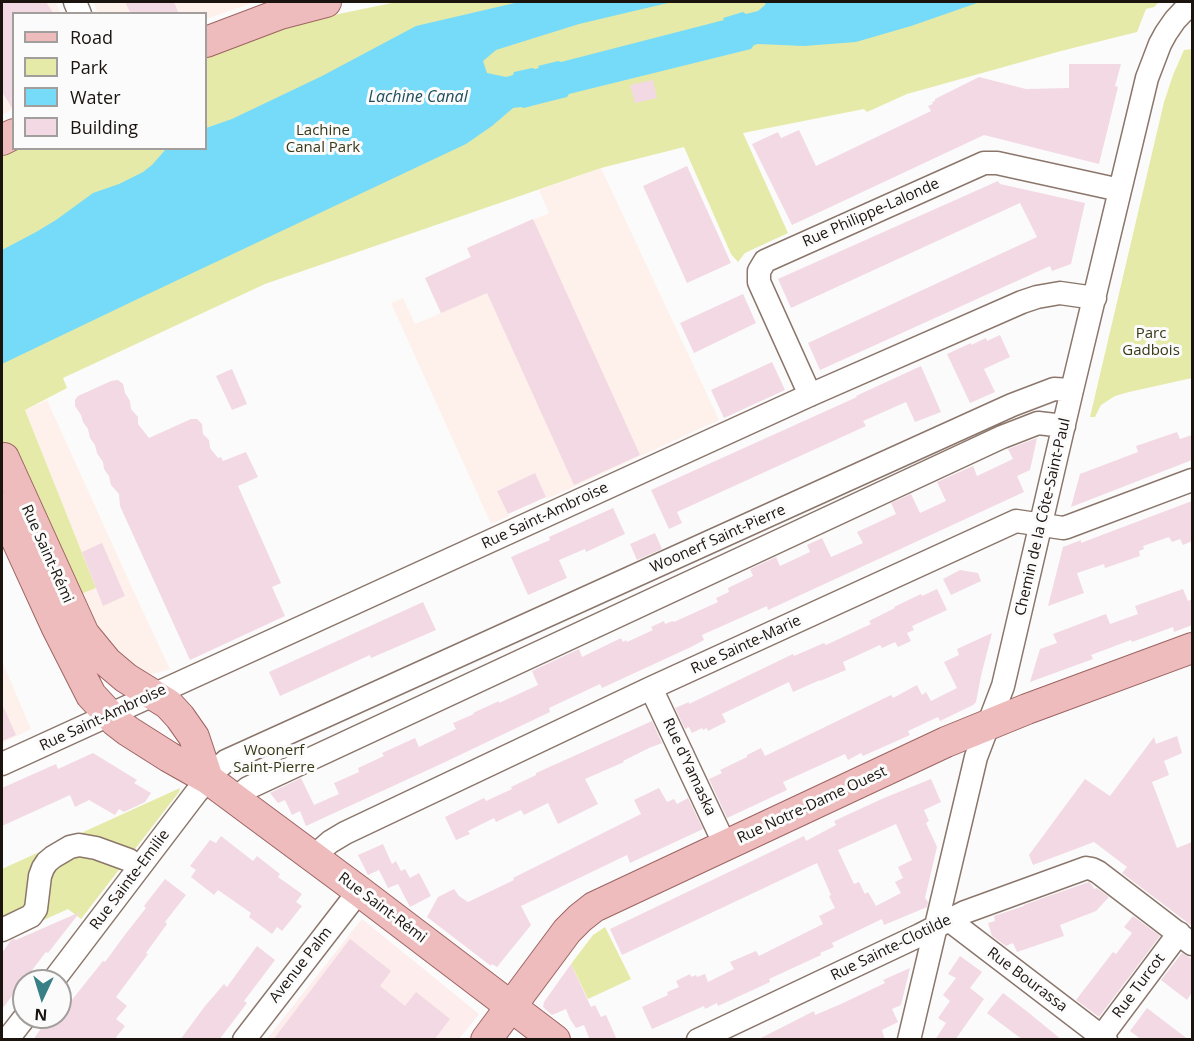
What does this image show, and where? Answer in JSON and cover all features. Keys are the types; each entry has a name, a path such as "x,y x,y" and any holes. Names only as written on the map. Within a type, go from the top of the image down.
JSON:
{"main road":[{"path":"207,42 280,14 326,2"},
{"name":"Rue Saint-Rémi","path":"4,458 84,634 111,666 168,704 180,717 194,736 208,779"},
{"name":"Rue Saint-Rémi","path":"2,508 57,628 91,695 110,715 128,731 208,779 555,1040"},
{"name":"Rue Notre-Dame Ouest","path":"486,1040 567,931 587,912 602,902 946,742 988,724 1192,648"}],"street":[{"name":"Chemin de la Côte-Saint-Paul","path":"909,1040 942,924 976,757 1003,686 1140,106 1160,44 1174,20 1192,2"},
{"name":"Rue Philippe-Lalonde","path":"810,395 759,282 759,271 765,261 984,163 998,163 1120,190"},
{"name":"Rue Saint-Ambroise","path":"2,764 810,395 1030,299 1066,293 1095,298"},
{"name":"Woonerf Saint-Pierre","path":"208,779 226,761 1002,410 1046,391 1072,390"},
{"name":"Woonerf Saint-Pierre","path":"235,799 258,783 1002,438 1038,423 1064,426"},
{"name":"Rue Sainte-Marie","path":"313,856 345,833 651,688 1016,521 1067,527 1192,480"},
{"name":"Rue d'Yamaska","path":"651,688 725,845"},
{"name":"Rue Sainte-Emilie","path":"62,969 208,779"},
{"path":"2,930 31,916 36,909 40,876 46,862 70,847 79,845 96,848 129,860 139,868"},
{"name":"Rue Sainte-Clotilde","path":"698,1040 965,912 1078,870 1089,868 1098,872 1186,939"},
{"name":"Avenue Palm","path":"244,1040 359,891"},
{"name":"Rue Bourassa","path":"942,924 1102,1038"},
{"name":"Rue Turcot","path":"1102,1038 1186,939"}],"shaded area":[{"path":"2,2 56,2 61,12 12,12 12,110 2,115"},
{"path":"93,2 255,2 207,19 207,12 98,12"},
{"path":"601,168 719,420 547,499 535,474 498,490 509,516 491,524 391,303 403,298 415,324 441,313 425,278 471,257 467,248 549,213 539,190"},
{"path":"47,400 170,669 147,676 109,647 76,596 96,588 25,410"},
{"path":"2,661 31,729 2,743"},
{"path":"362,919 479,1014 459,1039 266,1040"}],"green space":[{"name":"Lachine Canal Park","path":"397,2 1159,2 1154,7 1146,9 1137,32 907,94 867,112 864,109 743,133 788,233 745,253 738,262 731,254 684,147 601,168 265,284 63,378 67,388 25,410 96,588 76,596 2,459 2,153 12,149 207,150 207,54 319,18"},
{"name":"Parc Gadbois","path":"1192,49 1192,378 1115,396 1101,405 1095,417 1090,417 1164,102 1184,50"},
{"path":"180,788 81,919 68,909 2,939 2,869"},
{"path":"605,927 631,979 588,999 571,964 593,935"}],"water":[{"name":"Lachine Canal","path":"519,2 672,2 579,24 496,50 483,61 487,73 506,77 513,75 514,72 535,69 539,68 538,66 724,20 723,18 743,12 746,14 758,11 766,2 980,2 856,42 804,46 758,44 751,49 569,94 567,97 524,108 513,108 466,144 2,364 2,250 56,220 93,193 143,172 165,150 207,150 207,128 232,119 322,76 416,26"}],"building":[{"path":"2,2 46,2 53,12 12,12 12,108 2,92"},
{"path":"125,2 174,2 178,12 130,12"},
{"path":"1069,64 1121,64 1115,86 1118,87 1099,164 984,135 792,225 752,144 778,132 781,138 799,130 816,166 931,111 928,106 933,104 935,99 979,77 1026,89 1069,88"},
{"path":"653,80 657,98 635,103 630,85"},
{"path":"687,166 731,263 687,283 643,186"},
{"path":"998,181 1000,184 1085,203 1071,264 1052,271 1050,266 820,370 808,343 1037,237 1020,203 791,308 778,279"},
{"path":"533,219 640,455 574,485 487,293 441,313 425,278 471,257 467,248"},
{"path":"743,294 756,323 694,353 680,323"},
{"path":"1000,335 1010,357 984,369 995,392 970,403 947,354 971,343 971,345 986,338 987,341"},
{"path":"772,362 785,390 724,418 711,390"},
{"path":"921,366 941,412 915,422 906,402 863,421 866,426 677,512 682,523 669,529 651,490"},
{"path":"232,369 247,404 232,410 216,376"},
{"path":"118,380 123,384 131,409 138,417 138,424 149,438 191,419 197,419 202,424 203,434 209,440 210,448 218,458 221,457 223,461 246,452 258,477 238,486 281,583 272,587 285,616 190,660 120,506 119,494 111,485 88,429 75,406 78,396"},
{"path":"1177,432 1180,439 1192,435 1192,460 1071,507 1080,474 1138,452 1136,446"},
{"path":"1037,438 1030,470 1017,476 1024,492 768,610 767,606 702,635 704,640 691,647 602,688 600,684 549,708 550,712 443,763 306,826 300,811 292,815 285,800 278,803 270,793 301,778 314,805 339,794 334,783 359,772 358,768 384,756 382,753 415,738 419,747 456,729 453,723 538,685 532,671 579,649 582,657 621,638 623,642 626,640 627,642 653,630 651,627 664,621 665,624 674,622 718,602 716,598 729,592 728,588 753,576 750,569 776,557 780,566 810,552 807,545 822,538 831,557 863,543 857,532 896,514 891,503 911,494 920,513 946,501 937,482 973,466 977,476 1013,459 1008,449"},
{"path":"535,473 546,497 508,514 497,491"},
{"path":"1192,501 1192,541 1183,545 1180,539 1172,542 1169,537 1143,546 1144,549 1139,551 1140,556 1105,568 1104,564 1077,573 1084,593 1048,606 1063,547 1081,540 1081,543"},
{"path":"613,508 625,534 586,552 585,549 559,560 567,578 528,595 511,557"},
{"path":"655,533 662,549 637,560 630,544"},
{"path":"102,543 125,596 103,606 82,552"},
{"path":"960,570 978,573 981,581 951,595 943,579"},
{"path":"937,589 947,610 912,626 914,630 907,633 911,641 898,647 895,642 882,648 880,645 843,662 846,670 793,692 789,682 722,714 726,722 708,731 707,728 703,730 702,728 692,733 689,727 685,729 675,708 689,702 689,704 793,654 794,656 824,643 826,645 871,624 869,621 894,607"},
{"path":"1183,589 1188,601 1192,599 1192,625 1174,632 1173,627 1132,642 1131,640 1091,655 1093,659 1030,682 1040,649 1057,643 1053,634 1106,614 1110,624 1138,614 1135,606"},
{"path":"423,602 436,630 371,658 370,655 280,696 269,672"},
{"path":"992,633 976,702 973,705 940,721 938,717 908,731 910,735 863,756 861,753 848,760 845,754 783,782 787,790 727,818 709,779 722,773 720,770 761,748 765,756 891,695 893,698 917,685 922,695 926,692 931,701 957,688 944,662 959,655 957,649"},
{"path":"2,704 16,735 2,741"},
{"path":"652,721 662,743 585,779 598,804 558,824 548,803 524,815 521,810 496,822 494,818 468,831 470,834 456,840 445,817 484,798 486,801 512,789 511,787 536,773"},
{"path":"1177,736 1182,753 1164,761 1169,775 1152,782 1177,848 1192,842 1192,926 1122,873 1127,867 1094,842 1033,865 1029,855 1085,779 1110,796 1154,737 1156,744"},
{"path":"93,753 137,780 134,783 151,793 145,802 124,812 119,809 115,815 89,800 75,807 70,795 2,826 2,788 56,764 58,769"},
{"path":"931,779 941,802 924,810 929,821 926,823 937,847 925,898 928,902 927,907 884,925 882,919 832,943 834,947 769,979 770,982 718,1006 717,1003 705,1009 704,1006 652,1029 642,1007 668,995 667,992 679,987 676,981 690,974 691,977 696,975 697,977 705,974 708,982 734,969 730,962 756,951 759,956 823,924 819,916 835,908 829,896 831,895 817,863 622,955 610,929 804,836 806,841 836,825 834,821","holes":["896,824 912,860 898,867 903,878 895,882 901,893 876,906 868,892 865,894 859,882 854,884 838,850"]},
{"path":"659,788 667,802 674,799 677,804 688,798 703,829 630,863 627,855 521,906 531,925 497,967 492,964 491,966 427,917 438,897 454,889 468,902 641,814 634,800"},
{"path":"221,836 253,861 257,856 280,874 278,877 302,894 296,902 302,906 282,931 277,927 272,934 249,917 251,913 218,890 214,895 191,877 196,870 190,866 210,840 216,843"},
{"path":"383,844 392,864 396,861 401,871 405,869 410,878 419,873 431,896 410,907 398,884 388,888 379,870 368,875 358,855"},
{"path":"165,879 186,895 165,922 167,924 146,953 148,954 116,997 127,1006 116,1019 125,1026 114,1040 33,1040 41,1029 72,1029 72,1000 103,961 105,962 146,908 144,906"},
{"path":"1089,882 1094,889 1097,888 1109,897 1096,911 1060,925 1064,936 1017,952 1013,943 1006,946 992,936 988,923 995,921 994,916"},
{"path":"80,912 33,969 12,969 12,996 2,1009 2,953 11,940 16,940"},
{"path":"1133,916 1160,936 1099,1017 1076,1000 1113,952 1116,954 1132,933 1124,927"},
{"path":"350,939 391,971 380,986 405,1006 416,992 450,1019 434,1040 273,1040"},
{"path":"257,946 275,960 244,1001 247,1003 219,1040 180,1040 224,984 227,987"},
{"path":"1182,953 1192,959 1192,992 1187,1000 1161,980"},
{"path":"960,956 982,972 970,988 984,999 955,1040 935,1040 946,1023 938,1018 950,1001 943,995 956,978 948,974"},
{"path":"571,964 591,1007 595,1005 601,1017 606,1015 617,1040 590,1040 584,1025 576,1028 566,1009 552,1015 543,1007 544,1002"},
{"path":"910,968 901,1005 892,1009 898,1022 882,1030 885,1040 757,1040 814,1011 815,1015 841,1004 885,983 883,980"},
{"path":"1003,993 1062,1040 1023,1040 987,1013"},
{"path":"1147,1008 1189,1040 1142,1040 1130,1031"}]}
